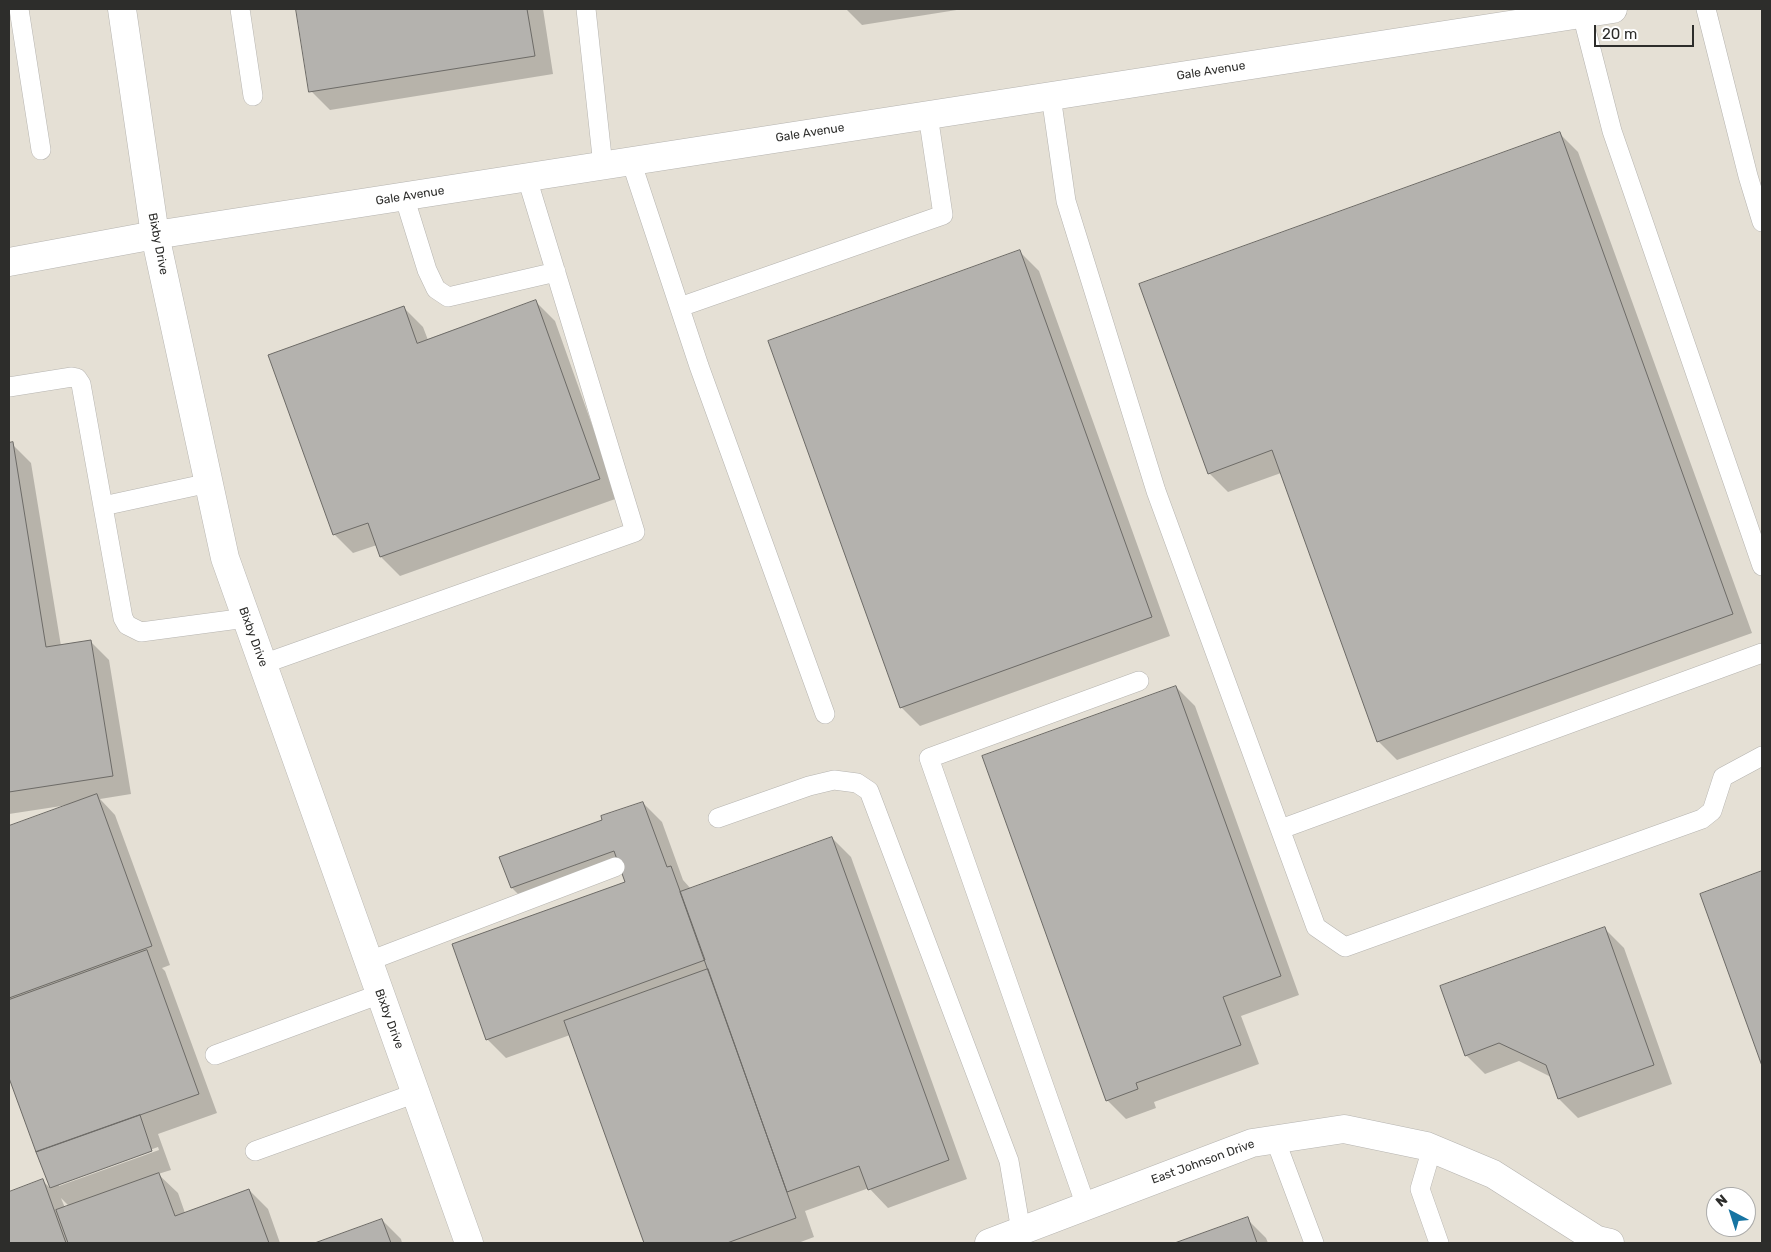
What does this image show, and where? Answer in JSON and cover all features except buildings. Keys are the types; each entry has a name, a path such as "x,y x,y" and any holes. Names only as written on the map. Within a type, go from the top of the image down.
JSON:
{"street":[{"name":"Bixby Drive","path":"122,9 155,235 225,558 469,1243"},
{"name":"Gale Avenue","path":"9,262 155,235 1613,9"},
{"name":"East Johnson Drive","path":"989,1243 1252,1143 1344,1129 1432,1148 1492,1174 1597,1240 1610,1243"}],"lane":[{"path":"19,9 42,150"},
{"path":"240,9 253,96"},
{"path":"586,9 603,166"},
{"path":"1706,9 1748,176 1762,222"},
{"path":"1582,14 1612,131 1762,566"},
{"path":"1051,96 1066,201 1156,491 1316,927 1345,947 1702,819 1712,811 1723,777 1762,756"},
{"path":"680,307 943,215 928,115"},
{"path":"631,161 700,366 825,714"},
{"path":"262,664 635,532 527,178"},
{"path":"404,196 427,270 436,289 448,297 556,272"},
{"path":"9,387 72,377 77,378 81,384 124,618 127,625 141,632 246,618"},
{"path":"103,506 209,483"},
{"path":"1281,828 1762,653"},
{"path":"1086,1206 929,758 1139,681"},
{"path":"718,818 809,786 834,780 857,783 869,791 1009,1162 1021,1231"},
{"path":"369,961 615,868"},
{"path":"215,1054 380,994"},
{"path":"256,1151 416,1093"},
{"path":"1275,1139 1314,1243"},
{"path":"1432,1148 1420,1189 1439,1243"}],"shaded area":[{"path":"9,9 1762,9 1762,1243 9,1243"}]}
